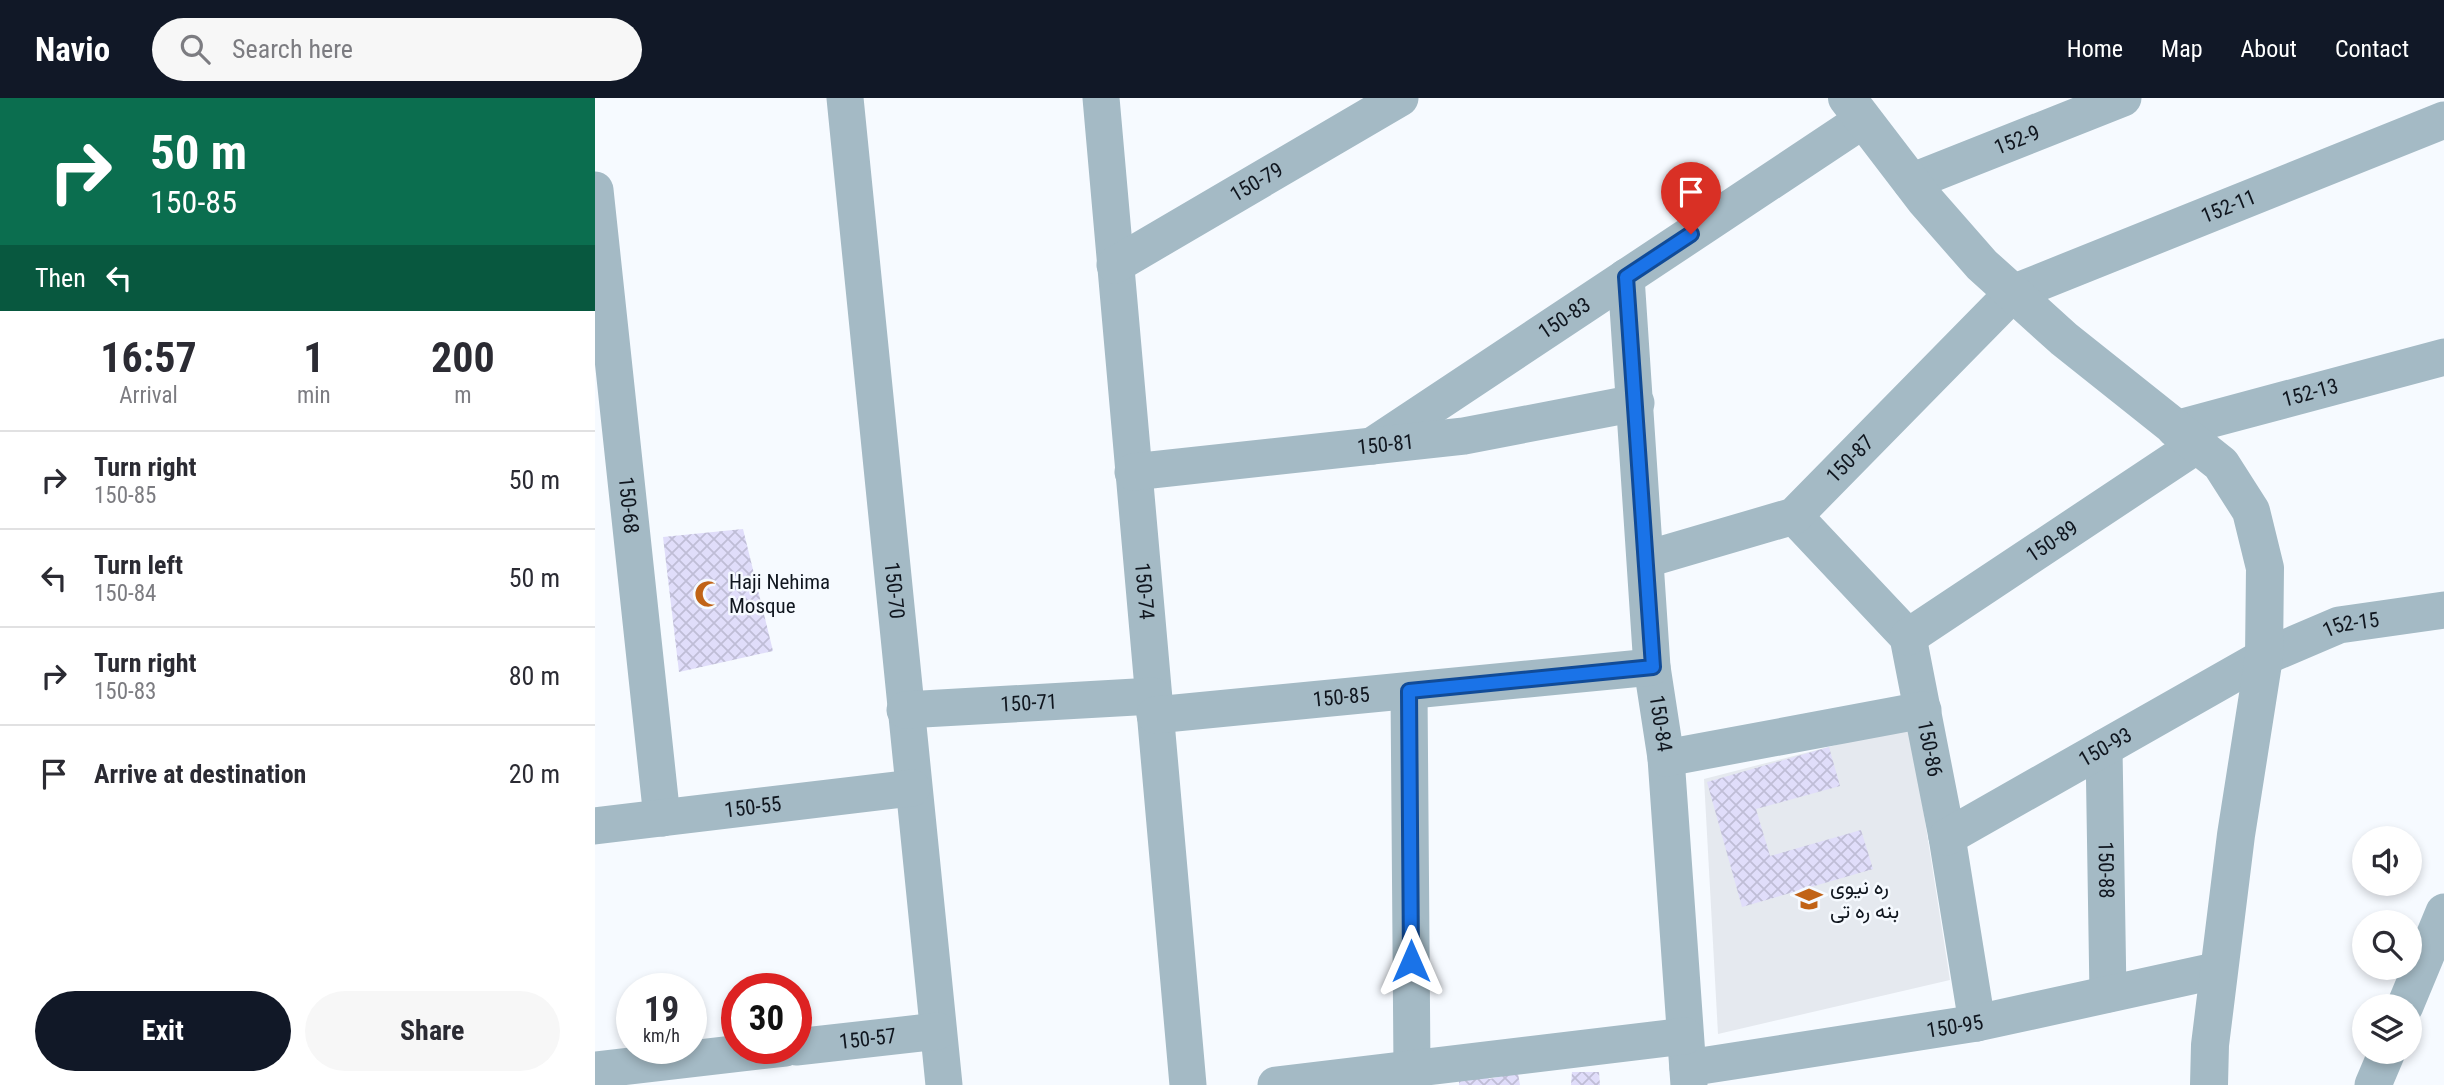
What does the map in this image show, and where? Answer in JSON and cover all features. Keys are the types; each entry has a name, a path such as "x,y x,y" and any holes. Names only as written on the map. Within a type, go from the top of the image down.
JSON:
{"street":[{"name":"150-70","path":"845,98 912,788 944,1085"},
{"name":"150-74","path":"1101,98 1188,1085"},
{"name":"150-79","path":"1115,265 1400,98"},
{"name":"152-9","path":"1911,182 2123,98"},
{"path":"1855,109 1911,182 1982,265 2064,339 2221,464 2251,511 2265,568 2264,657 2236,835 2210,1045 2209,1085"},
{"name":"150-83","path":"1372,446 1626,277 1855,109"},
{"name":"152-11","path":"2013,293 2444,120"},
{"name":"150-68","path":"595,190 662,818"},
{"name":"150-84","path":"1626,277 1653,667 1666,758 1688,1063"},
{"name":"150-87","path":"1647,559 1794,516 2013,293"},
{"name":"152-13","path":"2186,437 2444,357"},
{"name":"150-81","path":"1133,472 1464,436 1636,403"},
{"name":"150-89","path":"1908,636 2186,437"},
{"path":"1794,516 1908,636"},
{"name":"152-15","path":"2264,657 2339,625 2444,610"},
{"name":"150-86","path":"1908,636 1947,837 1977,1023"},
{"name":"150-93","path":"1947,837 2264,657"},
{"name":"150-85","path":"1154,705 1409,691 1653,667"},
{"path":"1409,691 1412,1069"},
{"name":"150-71","path":"905,710 1154,705"},
{"path":"1666,758 1923,710"},
{"name":"150-88","path":"2104,748 2108,994"},
{"name":"150-55","path":"595,826 912,788"},
{"path":"2410,994 2444,912"},
{"name":"150-95","path":"1276,1085 1362,1080 1412,1069 1688,1063 1977,1023 2219,970"},
{"name":"150-57","path":"812,1045 937,1031"},
{"path":"595,1070 721,1055"},
{"path":"2373,1085 2382,1064"}],"shaded area":[{"path":"1910,726 1950,980 1718,1034 1704,779"}],"building":[{"path":"743,529 773,651 679,672 663,537"},
{"path":"1829,747 1840,786 1756,809 1770,856 1861,830 1873,869 1742,907 1707,782"},
{"path":"1485,1072 1489,1079 1518,1073 1520,1085 1459,1085 1459,1077"},
{"path":"1572,1072 1599,1072 1600,1085 1571,1085"}],"place":[{"name":"Haji Nehima Mosque","path":"708,594"},
{"name":"ره نیوی بنه ره تی","path":"1809,899"}],"route":[{"path":"1411,961 1409,691 1653,667 1626,277 1691,234"}]}
